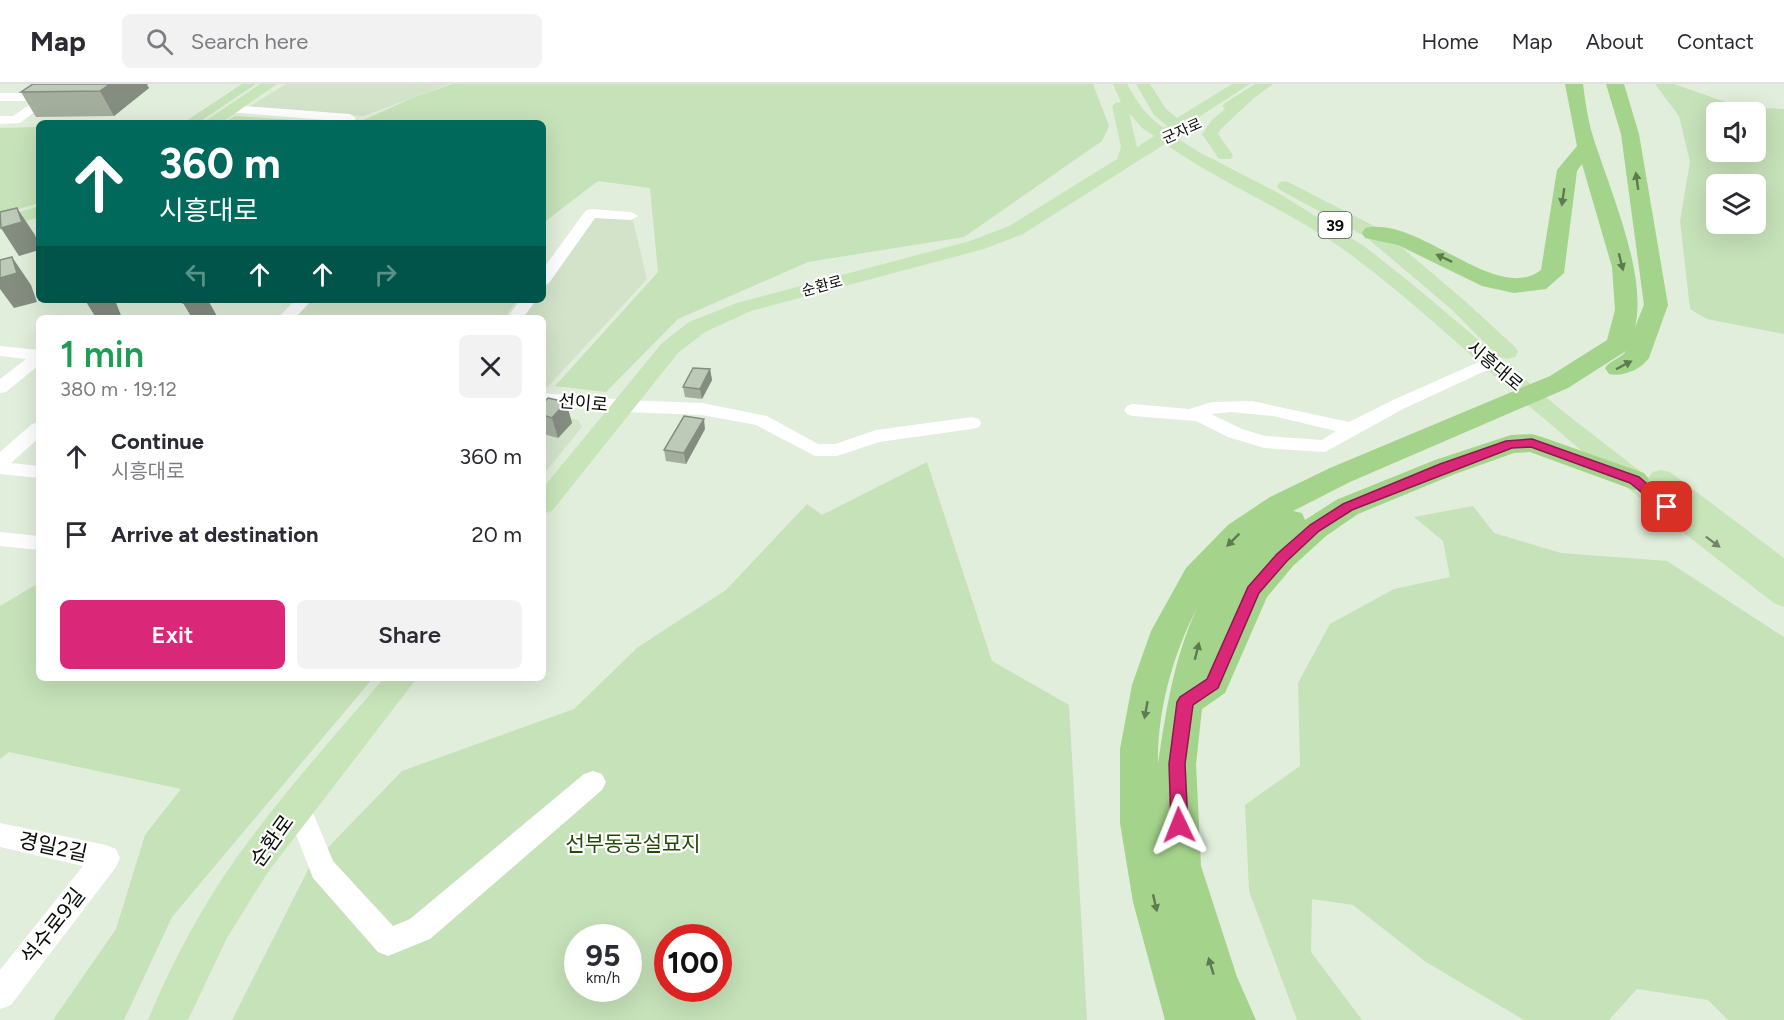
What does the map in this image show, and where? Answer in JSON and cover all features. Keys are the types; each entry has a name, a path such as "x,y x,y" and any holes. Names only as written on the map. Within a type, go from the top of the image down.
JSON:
{"highway":[{"path":"1566,387 1619,344 1627,310 1623,267 1587,146 1574,84"},
{"path":"1233,1020 1216,982 1181,866 1177,764 1185,702 1200,639 1221,590 1258,546 1295,517 1400,459 1636,358 1656,305 1630,134 1615,84"},
{"path":"1373,233 1405,240 1490,280 1514,286 1538,284 1552,273 1567,170 1587,146"},
{"path":"1185,702 1212,683 1253,591 1282,558 1315,528 1347,507 1445,467 1511,444 1532,443 1634,480"},
{"path":"1188,1020 1155,902 1140,823 1139,749 1150,685 1168,631 1197,576 1239,533 1281,504 1340,475 1400,459"}],"main road":[{"path":"214,120 270,84"},
{"path":"1112,84 1123,110 1129,147 1125,162 1196,157"},
{"name":"39","path":"1120,84 1130,104 1155,120"},
{"name":"39","path":"1132,84 1141,103 1155,120 1196,157"},
{"name":"군자로","path":"1157,142 1180,130 1197,111 1241,90 1266,84"},
{"path":"1145,89 1155,120"},
{"path":"1145,89 1173,100"},
{"path":"1197,111 1241,90 1240,107 1214,124 1210,134 1223,154"},
{"path":"1123,110 1138,120 1147,121 1158,119 1161,116 1155,120"},
{"path":"1123,110 1136,126 1157,142 1196,157"},
{"path":"1155,120 1180,130 1333,209 1373,233 1458,305 1498,357"},
{"name":"순환로","path":"546,501 670,348 697,327 744,307 977,245 1016,230 1157,142"},
{"path":"1223,154 1210,150 1189,154 1273,203 1330,240 1440,328 1470,346"},
{"name":"시흥대로","path":"1196,157 1317,223 1357,250 1784,572"},
{"path":"0,224 36,212"},
{"name":"시흥대로","path":"1447,318 1470,346 1498,357 1634,480 1784,596"},
{"name":"순환로","path":"168,1020 214,925 258,860 298,806 400,681"}],"street":[{"path":"0,120 16,120 65,84"},
{"path":"0,97 48,96"},
{"path":"231,109 350,118 348,120"},
{"path":"546,276 591,213 631,216"},
{"path":"289,315 301,303"},
{"path":"0,351 36,356"},
{"path":"1133,410 1200,416 1235,433 1264,442 1324,446 1399,404 1498,357"},
{"path":"0,388 36,358"},
{"name":"선이로","path":"546,399 702,410 761,420 815,450 837,450 876,436 972,423"},
{"path":"1196,413 1210,406 1252,408 1290,413 1353,429"},
{"path":"0,462 36,431"},
{"path":"0,468 36,472"},
{"path":"0,539 36,543"},
{"path":"298,806 323,869 388,942 420,929 593,782"},
{"name":"경일2길","path":"0,835 106,858"},
{"name":"석수로9길","path":"4,984 106,858"}],"shaded area":[{"path":"286,84 449,84 364,116 247,108"},
{"path":"596,217 632,217 647,279 546,389 546,315 525,315 534,303 546,303 546,287"},
{"path":"308,303 514,303 507,315 298,315"},
{"path":"546,414 578,420 582,427 546,471"}],"green space":[{"path":"242,84 256,84 202,120 188,120"},
{"path":"452,84 1093,84 1109,126 1102,141 964,237 808,262 678,319 606,392 555,386 658,272 650,188 598,181 546,221 546,120 364,120 412,98"},
{"path":"1655,84 1674,84 1726,102 1706,102 1706,162 1766,162 1766,108 1784,109 1784,334 1707,319 1690,309 1680,221 1690,162 1679,116"},
{"path":"235,116 293,120 228,120"},
{"path":"36,127 36,204 0,215 0,128"},
{"name":"선부동공설묘지","path":"927,462 992,661 1069,705 1087,1020 232,1020 310,866 402,771 574,709 638,647 726,590 807,504 822,515"},
{"path":"1473,506 1494,533 1561,553 1667,561 1784,637 1784,1020 1728,1020 1708,1000 1637,989 1609,1020 1524,1020 1426,962 1353,905 1312,899 1311,952 1362,1020 1297,1020 1249,891 1245,805 1300,766 1298,683 1330,624 1394,589 1450,577 1443,541 1414,517"},
{"path":"36,585 36,681 370,681 172,917 124,1020 53,1020 116,929 145,835 181,789 9,752 0,759 0,606"}],"building":[{"path":"33,84 110,84 100,91 21,92"},
{"path":"17,208 22,222 1,228 0,212"},
{"path":"12,257 17,273 0,278 0,260"},
{"path":"693,368 710,369 700,389 683,387"},
{"path":"548,398 566,402 552,418 546,416"},
{"path":"684,416 704,419 684,453 664,450"}],"route":[{"path":"1179,825 1177,764 1185,702 1212,683 1253,591 1282,558 1315,528 1347,507 1445,467 1511,444 1532,443 1634,480 1667,507"}]}
